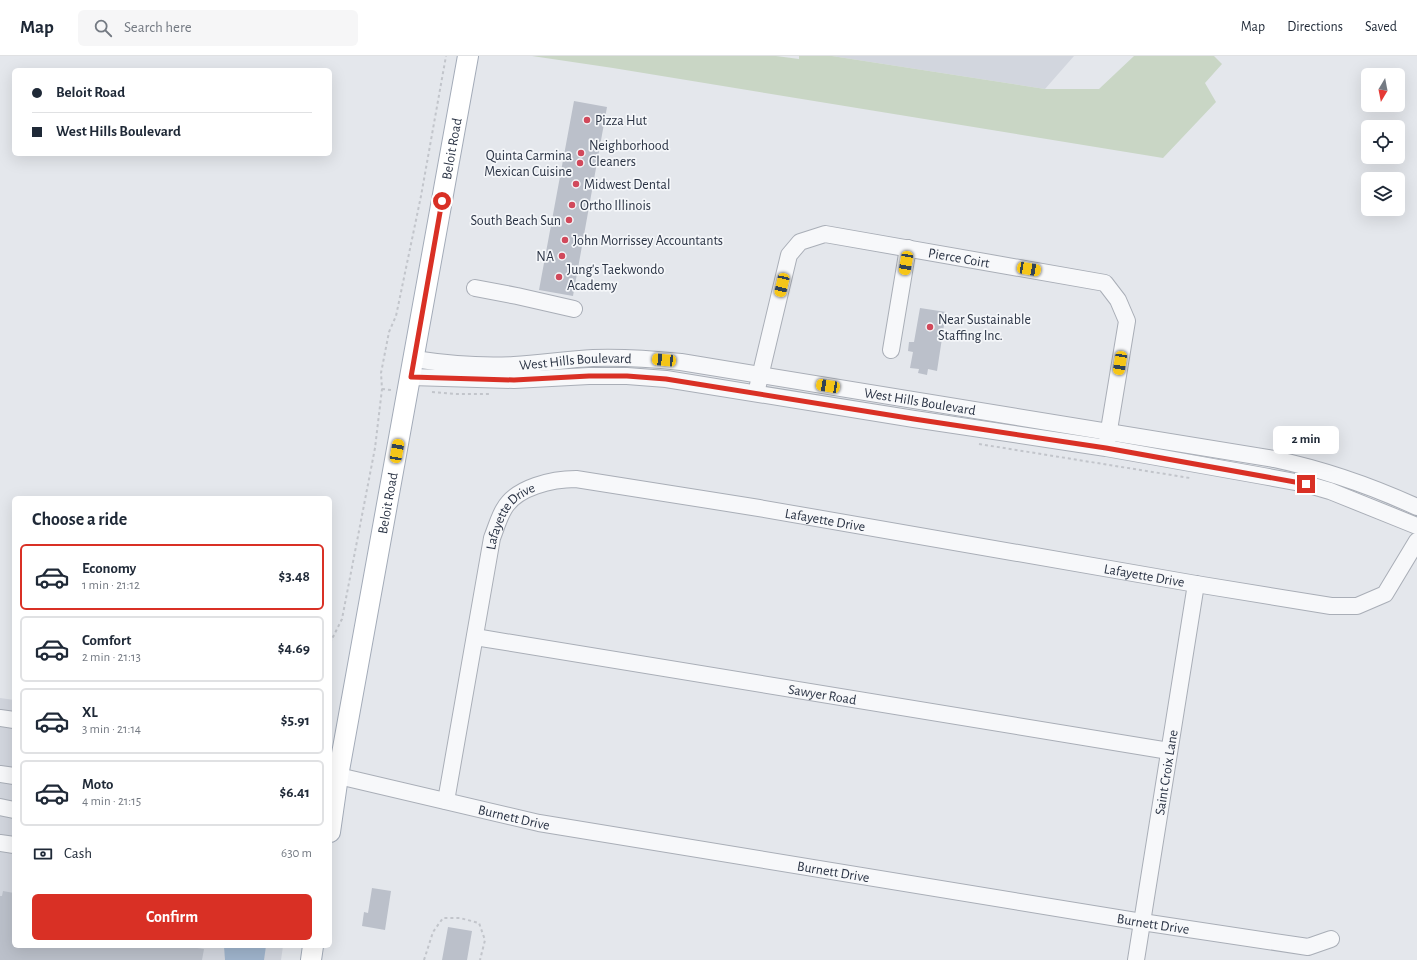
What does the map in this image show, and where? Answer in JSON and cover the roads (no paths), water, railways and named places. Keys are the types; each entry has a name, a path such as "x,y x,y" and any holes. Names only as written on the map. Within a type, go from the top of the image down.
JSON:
{"main road":[{"name":"Beloit Road","path":"332,804 334,775 411,375 468,56"},
{"path":"311,960 313,948"}],"street":[{"name":"Pierce Coirt","path":"757,393 789,255 800,242 825,234 1105,283 1118,300 1127,321 1106,448"},
{"path":"891,350 908,248"},
{"path":"475,288 574,309"},
{"name":"West Hills Boulevard","path":"411,375 451,364 514,365 591,358 645,359 681,362 1108,432 1316,468 1369,486 1417,507"},
{"name":"West Hills Boulevard","path":"411,375 514,380 589,376 627,376 666,379 1106,448 1306,484 1347,497 1417,526"},
{"name":"Lafayette Drive","path":"446,801 492,538 504,508 514,497 524,491 544,483 559,479 576,479 759,508 1331,606 1357,606 1385,594 1417,541"},
{"name":"Saint Croix Lane","path":"1136,960 1196,584"},
{"name":"Sawyer Road","path":"475,638 1169,752"},
{"path":"0,718 12,720"},
{"path":"0,774 12,776"},
{"name":"Burnett Drive","path":"334,775 539,823 1142,922 1308,947 1331,939"},
{"path":"0,807 12,810"},
{"path":"0,843 12,845"}],"water":[{"path":"224,948 266,948 264,960 225,960"}],"place":[{"name":"Pizza Hut","path":"587,120"},
{"name":"Neighborhood Cleaners","path":"581,153"},
{"name":"Quinta Carmina Mexican Cuisine","path":"580,163"},
{"name":"Midwest Dental","path":"576,184"},
{"name":"Ortho Illinois","path":"572,205"},
{"name":"South Beach Sun","path":"569,220"},
{"name":"John Morrissey Accountants","path":"565,240"},
{"name":"NA","path":"562,256"},
{"name":"Jung's Taekwondo Academy","path":"559,277"},
{"name":"Near Sustainable Staffing Inc.","path":"930,327"}]}
